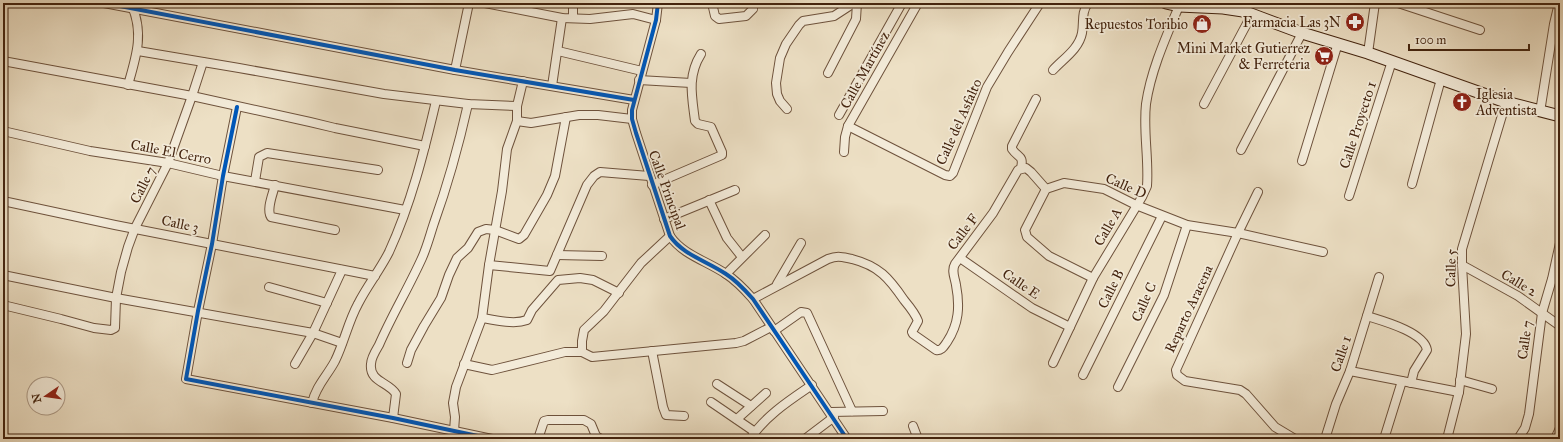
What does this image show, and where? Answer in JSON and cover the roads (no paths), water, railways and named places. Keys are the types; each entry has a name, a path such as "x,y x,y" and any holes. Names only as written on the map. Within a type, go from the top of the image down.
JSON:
{"main road":[{"path":"1166,3 1245,10 1302,33 1392,61 1506,102 1560,116"}],"street":[{"path":"104,3 132,6 455,70 634,100"},
{"path":"455,70 470,3"},
{"path":"486,3 562,18 590,19 633,14 656,20"},
{"path":"573,3 573,18"},
{"name":"Calle Principal","path":"658,3 656,20 634,100 632,119 649,176 670,236 682,249 726,274 739,284 753,299 847,439"},
{"path":"712,3 715,16 719,19 746,16 753,9"},
{"path":"787,109 780,101 777,94 776,83 780,58 786,44 803,21 834,16 854,3"},
{"path":"828,73 856,19 858,3"},
{"path":"839,115 902,3"},
{"name":"Calle Martínez","path":"844,152 845,137 848,126 918,3"},
{"name":"Calle del Asfalto","path":"848,126 945,175 950,176 953,173 988,87 1008,52 1040,3"},
{"path":"1052,70 1077,46 1082,34 1082,13 1088,3"},
{"path":"1368,53 1375,3"},
{"path":"1398,3 1480,30"},
{"path":"1540,112 1554,24 1559,3"},
{"name":"Calle A","path":"1053,364 1093,278 1142,197 1147,186 1146,104 1162,46 1179,4"},
{"path":"128,85 138,51 139,34 132,6"},
{"path":"1204,104 1245,10"},
{"path":"552,86 562,18"},
{"path":"1241,150 1302,33"},
{"path":"1302,161 1338,43"},
{"path":"138,51 377,93 468,104 517,106"},
{"path":"558,51 642,71"},
{"path":"652,185 722,155 711,127 698,124 695,121 691,83 696,62 701,54"},
{"path":"3,61 192,96 237,107 425,146"},
{"name":"Calle Proyecto 1","path":"1349,196 1392,61"},
{"name":"Calle 7","path":"3,305 94,328 111,330 115,328 116,298 121,272 135,228 168,164 203,62"},
{"path":"1412,184 1441,78"},
{"path":"639,80 691,83"},
{"path":"454,431 455,417 453,403 456,387 482,318 489,265 502,192 507,149 517,121 517,106 522,81"},
{"path":"1036,99 1012,146 1013,152 1022,158 1023,162 1021,168 1026,168 1032,172 1046,189 1025,230 1026,237 1049,256 1093,278"},
{"path":"312,403 314,392 330,368 358,303 388,253 405,210 425,146 436,101"},
{"name":"Calle 5","path":"1447,439 1459,392 1466,334 1462,249 1506,102"},
{"path":"393,418 396,394 393,388 382,384 376,379 372,372 371,364 383,336 423,256 450,176 468,104"},
{"path":"237,107 186,379 393,418 492,439"},
{"path":"517,121 531,123 579,115 598,115 632,119"},
{"path":"407,364 411,350 441,298 457,258 468,248 478,232 486,229 495,230 519,239 524,236 547,195 555,176 566,117"},
{"name":"Calle El Cerro","path":"3,131 90,150 405,210"},
{"path":"255,182 259,157 266,153 378,170"},
{"name":"Calle F","path":"777,285 828,259 838,256 873,266 883,273 893,284 917,318 912,332 913,334 936,350 942,349 950,337 958,315 957,291 953,267 993,213 1018,170 1021,168"},
{"path":"550,271 587,185 594,176 600,172 649,176"},
{"name":"Calle D","path":"1046,189 1064,183 1087,185 1104,189 1136,205 1187,225 1238,233 1323,252"},
{"path":"274,185 269,214 271,217 335,230"},
{"path":"664,219 735,190"},
{"name":"Reparto Aracena","path":"1258,192 1176,370 1177,375 1185,381 1240,390 1246,394 1275,427 1295,439"},
{"path":"709,200 727,238 742,257"},
{"name":"Calle 3","path":"3,201 375,276"},
{"name":"Calle B","path":"1083,375 1162,216"},
{"name":"Calle C","path":"1118,387 1164,295 1187,225"},
{"path":"726,274 765,234"},
{"path":"582,352 584,330 604,311 641,263 670,236"},
{"path":"753,299 777,285 801,243"},
{"name":"Calle 7","path":"1518,439 1525,428 1530,414 1542,313 1552,279 1560,243"},
{"path":"557,255 602,256"},
{"name":"Calle E","path":"960,258 1032,308 1070,327"},
{"path":"489,265 550,271 558,280"},
{"name":"Calle 2","path":"1462,265 1518,296 1560,326"},
{"path":"295,364 313,333 342,270"},
{"path":"3,274 116,298 198,311 313,333 342,343"},
{"name":"Calle 1","path":"1325,439 1336,404 1350,371 1379,277"},
{"path":"482,318 512,322 522,322 527,320 532,310 558,280 580,278 593,280 619,293"},
{"path":"269,286 327,303"},
{"path":"464,364 492,370 565,352 582,352 592,357 744,341 773,329 801,312 807,313 852,411"},
{"path":"1367,316 1405,330 1424,343 1427,350 1414,370 1411,382"},
{"path":"652,351 663,407 666,414 684,416"},
{"path":"1350,371 1459,392"},
{"path":"1460,380 1492,389"},
{"path":"1384,439 1402,381"},
{"path":"717,384 751,406"},
{"path":"711,402 737,419 753,435 774,413 812,385"},
{"path":"737,419 766,393"},
{"path":"805,439 832,415 852,411 883,411"},
{"path":"538,439 544,421 584,420 591,424 596,436 601,439"},
{"path":"913,426 918,439"},
{"path":"1555,439 1560,428"}],"place":[{"name":"Farmacia Las 3N","path":"1355,22"},
{"name":"Repuestos Toribio","path":"1202,24"},
{"name":"Mini Market Gutierrez & Ferreteria","path":"1324,56"},
{"name":"Iglesia Adventista","path":"1462,102"}]}
